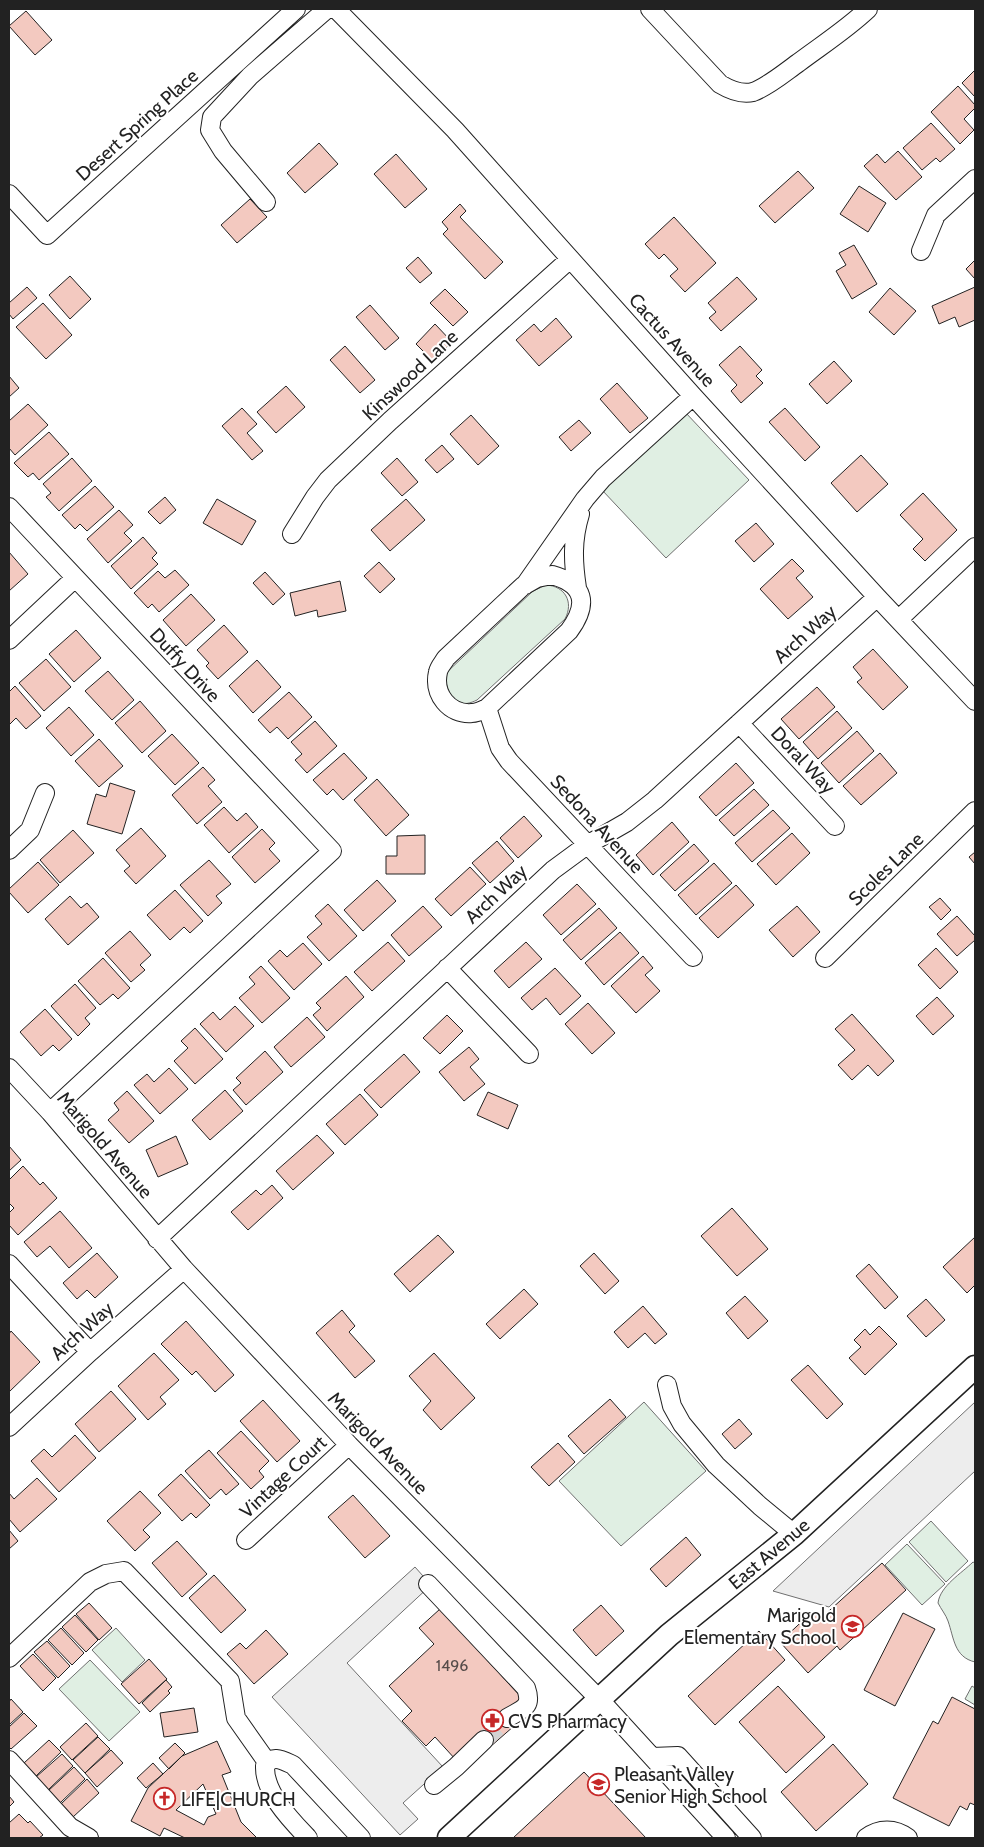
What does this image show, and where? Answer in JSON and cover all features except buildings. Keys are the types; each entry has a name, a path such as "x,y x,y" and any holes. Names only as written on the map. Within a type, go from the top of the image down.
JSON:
{"main road":[{"name":"East Avenue","path":"449,1838 669,1635 794,1534 975,1367"}],"street":[{"name":"Desert Spring Place","path":"9,194 46,235 296,9"},
{"path":"266,202 223,151 210,130 212,117 250,76 328,9"},
{"name":"Cactus Avenue","path":"336,9 456,130 693,396 975,701"},
{"path":"650,9 720,84 739,92 752,92 768,84 868,9"},
{"path":"921,252 936,215 975,179"},
{"name":"Kinswood Lane","path":"292,534 328,480 390,421 570,259"},
{"path":"524,586 585,499 603,478 693,396"},
{"path":"577,588 565,578 552,575 537,578 524,586 446,658 438,670 437,682 444,703 452,709 464,713 474,713 487,708 569,631 578,618 581,602 573,559 574,540 585,499"},
{"name":"Duffy Drive","path":"9,507 332,851 50,1112"},
{"path":"898,619 975,547"},
{"path":"9,640 75,578"},
{"name":"Arch Way","path":"157,1239 553,870 587,845 628,822 655,800 877,597"},
{"name":"Sedona Avenue","path":"487,708 500,748 510,761 693,957"},
{"name":"Doral Way","path":"739,723 836,826"},
{"path":"9,850 30,830 45,792"},
{"name":"Scoles Lane","path":"826,958 975,812"},
{"path":"447,968 528,1054"},
{"name":"Marigold Avenue","path":"9,1068 50,1112 184,1269 349,1445 600,1700 726,1838"},
{"path":"9,1264 90,1352"},
{"name":"Arch Way","path":"9,1427 184,1269"},
{"path":"667,1384 672,1406 682,1424 716,1465 760,1506 794,1534"},
{"name":"Vintage Court","path":"246,1540 349,1445"},
{"path":"9,1658 90,1582 106,1574 124,1571 230,1681 236,1718 267,1762"},
{"path":"428,1584 526,1688 529,1697 527,1705 507,1718"},
{"path":"434,1785 484,1740"},
{"path":"652,1758 678,1756 752,1838"},
{"path":"308,1838 280,1807 276,1799 264,1772 267,1762 272,1759 280,1758 292,1765 360,1838"},
{"path":"9,1760 70,1827 89,1838"},
{"path":"866,1838 882,1830 891,1831 908,1838"}],"green space":[{"path":"685,412 749,480 666,558 602,490"},
{"path":"546,585 558,588 566,596 568,613 565,619 477,700 464,704 446,694 446,673 533,591"},
{"path":"644,1402 706,1471 621,1546 559,1481"},
{"path":"931,1521 968,1561 946,1582 909,1542"},
{"path":"907,1544 945,1584 922,1605 885,1565"},
{"path":"973,1562 975,1563 975,1662 968,1660 959,1651 947,1619 938,1603 947,1585"},
{"path":"116,1628 145,1660 122,1682 92,1650"},
{"path":"90,1660 140,1712 109,1741 59,1689"},
{"path":"972,1686 975,1688 975,1705 965,1699"}],"shaded area":[{"path":"975,1402 975,1471 829,1607 773,1591"},
{"path":"415,1567 431,1585 347,1663 443,1767 403,1803 418,1819 400,1835 272,1697"}],"tunnel":[{"path":"484,1740 507,1718"}],"place":[{"name":"Marigold Elementary School","path":"852,1626"},
{"name":"CVS Pharmacy","path":"492,1721"},
{"name":"Pleasant Valley Senior High School","path":"598,1785"},
{"name":"LIFE|CHURCH","path":"165,1799"}]}
